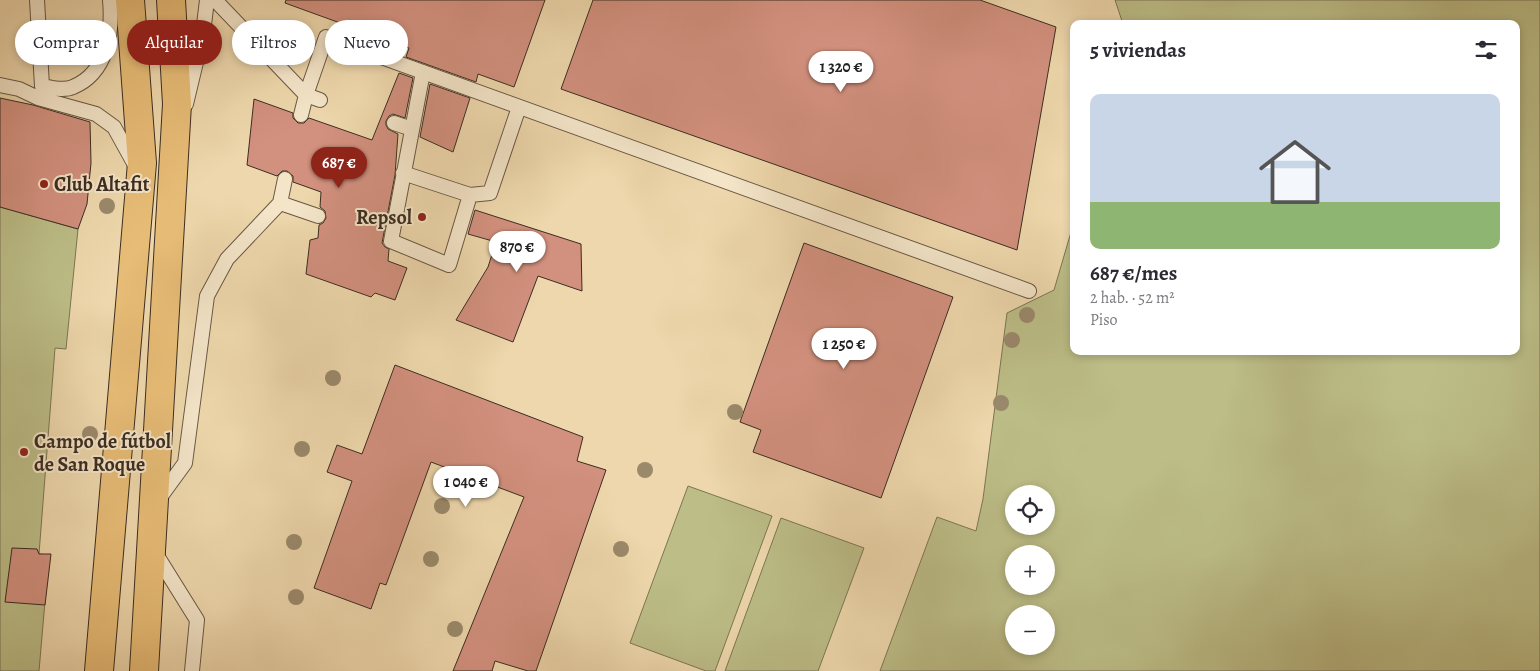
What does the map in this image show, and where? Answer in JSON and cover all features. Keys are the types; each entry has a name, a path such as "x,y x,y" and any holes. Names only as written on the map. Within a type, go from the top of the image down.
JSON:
{"highway":[{"path":"99,671 142,162 130,0"},
{"path":"144,671 177,104 171,0"}],"lane":[{"path":"37,0 42,86"},
{"path":"18,89 42,86 56,89 72,88 88,78 101,63 109,41 112,18 110,0"},
{"path":"174,150 203,34 206,0"},
{"path":"215,0 306,95 320,100"},
{"path":"301,115 326,37 1030,290"},
{"path":"423,72 390,241 450,265 470,195"},
{"path":"0,85 96,114 114,127 141,178"},
{"path":"403,173 470,195 490,193 519,107"},
{"path":"394,123 412,129"},
{"path":"154,506 185,463 207,296 227,259 280,203 285,179"},
{"path":"280,203 318,216"},
{"path":"151,546 196,620 192,671"}],"green space":[{"path":"1115,0 1540,0 1540,671 880,671 937,517 976,531 983,499 1007,313 1054,290 1070,236 1070,355 1520,355 1520,20 1122,20"},
{"name":"Campo de fútbol de San Roque","path":"0,207 78,229 66,349 55,348 39,554 49,555 39,671 0,671"},
{"path":"688,486 772,516 715,671 706,671 630,643"},
{"path":"781,518 864,548 818,671 725,671"}],"building":[{"path":"286,0 545,0 514,87 478,74 476,82 408,58 408,20 332,20 285,3"},
{"path":"593,0 980,0 1056,27 1017,250 561,89"},
{"path":"399,73 413,78 405,118 393,114 386,121 388,129 398,134 395,175 382,243 389,249 388,261 407,268 395,300 375,293 371,297 306,274 310,240 318,238 319,225 326,218 325,211 320,207 321,192 293,182 293,176 287,171 282,171 277,176 247,165 254,99 293,113 293,118 298,123 304,123 309,118 372,140"},
{"path":"430,84 470,98 453,152 420,137"},
{"name":"Club Altafit","path":"0,98 33,105 90,122 91,163 87,204 78,229 0,207"},
{"path":"475,210 581,244 582,291 538,276 513,342 456,320 488,267 496,242 468,234"},
{"path":"804,243 953,297 881,498 753,452 761,430 740,422"},
{"path":"395,365 583,437 577,461 606,470 536,671 528,671 495,661 492,671 453,671 524,497 431,462 386,585 380,583 371,609 314,588 352,481 327,472 337,445 362,454"},
{"path":"12,548 37,549 39,554 51,554 45,605 5,602"}],"place":[{"name":"Club Altafit","path":"44,184"},
{"name":"Repsol","path":"422,217"},
{"name":"Campo de fútbol de San Roque","path":"24,452"}]}
